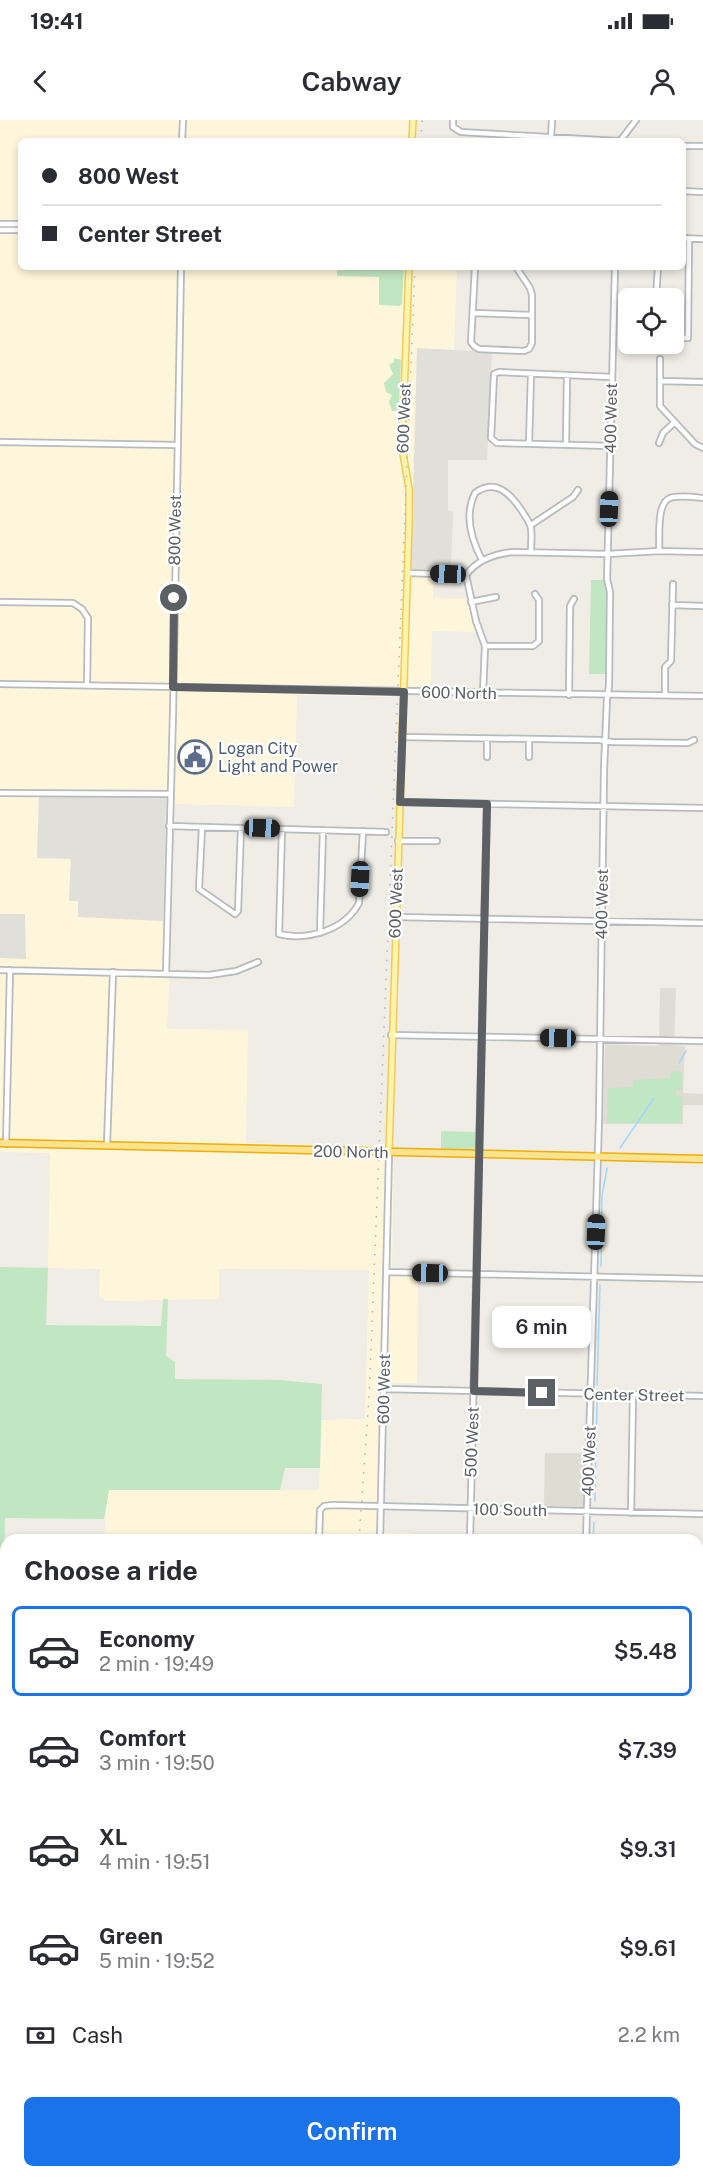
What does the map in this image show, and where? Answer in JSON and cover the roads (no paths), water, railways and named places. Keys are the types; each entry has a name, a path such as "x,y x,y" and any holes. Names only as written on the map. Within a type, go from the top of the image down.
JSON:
{"highway":[{"name":"200 North","path":"3,1144 703,1160"}],"main road":[{"path":"412,138 413,120"},
{"name":"600 West","path":"389,1152 408,573 409,489 402,447 409,270"}],"street":[{"path":"182,138 183,120"},
{"path":"453,120 453,127 456,131 551,138 552,120"},
{"path":"621,138 636,120"},
{"path":"686,146 703,146"},
{"path":"686,191 703,192"},
{"path":"0,224 18,224"},
{"path":"0,230 18,230"},
{"path":"686,239 703,239"},
{"path":"684,338 688,338 689,239"},
{"name":"800 West","path":"166,974 181,270"},
{"path":"475,270 471,342 479,349 525,351 529,349 532,342 530,288 518,270"},
{"name":"400 West","path":"586,1534 601,1039 615,270"},
{"path":"657,288 658,270"},
{"path":"472,313 532,315"},
{"path":"660,359 660,406 695,444 703,448"},
{"path":"611,446 530,444 493,441 491,438 494,374 499,372 612,377"},
{"path":"530,444 531,374"},
{"path":"566,445 567,375"},
{"path":"660,381 703,382"},
{"path":"659,443 663,434 675,422"},
{"path":"0,442 176,445"},
{"path":"482,560 472,540 471,509 475,493 487,487 503,489 514,500 531,525 531,552"},
{"path":"531,525 573,497 578,490"},
{"path":"659,551 660,507 671,497 703,498"},
{"path":"483,693 485,646 471,602 466,575 482,560 499,554 531,552 608,554 659,551 703,552"},
{"path":"408,573 466,575"},
{"path":"665,695 665,667 671,661 673,584"},
{"path":"485,646 537,645 539,641 539,600 535,594"},
{"path":"471,602 496,597"},
{"path":"568,695 570,606 574,599"},
{"path":"0,602 73,603 82,609 88,618 87,685"},
{"path":"672,605 703,606"},
{"name":"600 North","path":"0,684 703,696"},
{"path":"402,737 688,743 694,740"},
{"path":"487,739 487,757"},
{"path":"528,757 529,739"},
{"path":"0,794 171,794"},
{"path":"400,802 703,808"},
{"name":"500 West","path":"470,1534 487,804"},
{"path":"169,826 386,832"},
{"path":"202,826 199,890 235,914 238,911 241,828"},
{"path":"282,829 279,934 299,936 320,933 343,921 356,910 359,903 363,831"},
{"path":"320,933 323,830"},
{"path":"398,841 437,841"},
{"path":"396,918 703,923"},
{"path":"0,970 209,975 236,970 258,962"},
{"path":"3,1144 10,970"},
{"path":"107,1145 113,972"},
{"path":"392,1035 703,1041"},
{"name":"600 West","path":"380,1534 389,1152"},
{"path":"387,1272 703,1279"},
{"name":"Center Street","path":"384,1389 703,1396"},
{"path":"631,1513 633,1395"},
{"name":"100 South","path":"319,1534 320,1510 324,1506 333,1505 703,1514"}],"waterway":[{"path":"679,1063 686,1051"},
{"path":"620,1148 654,1098"},
{"path":"601,1266 602,1196 607,1168"},
{"path":"597,1385 600,1285"},
{"path":"595,1501 597,1402"},
{"path":"593,1534 594,1522"}],"railway":[{"path":"421,138 422,120"},
{"path":"359,1534 369,1398 415,270"}],"place":[{"name":"Logan City Light and Power","path":"195,757"}]}
